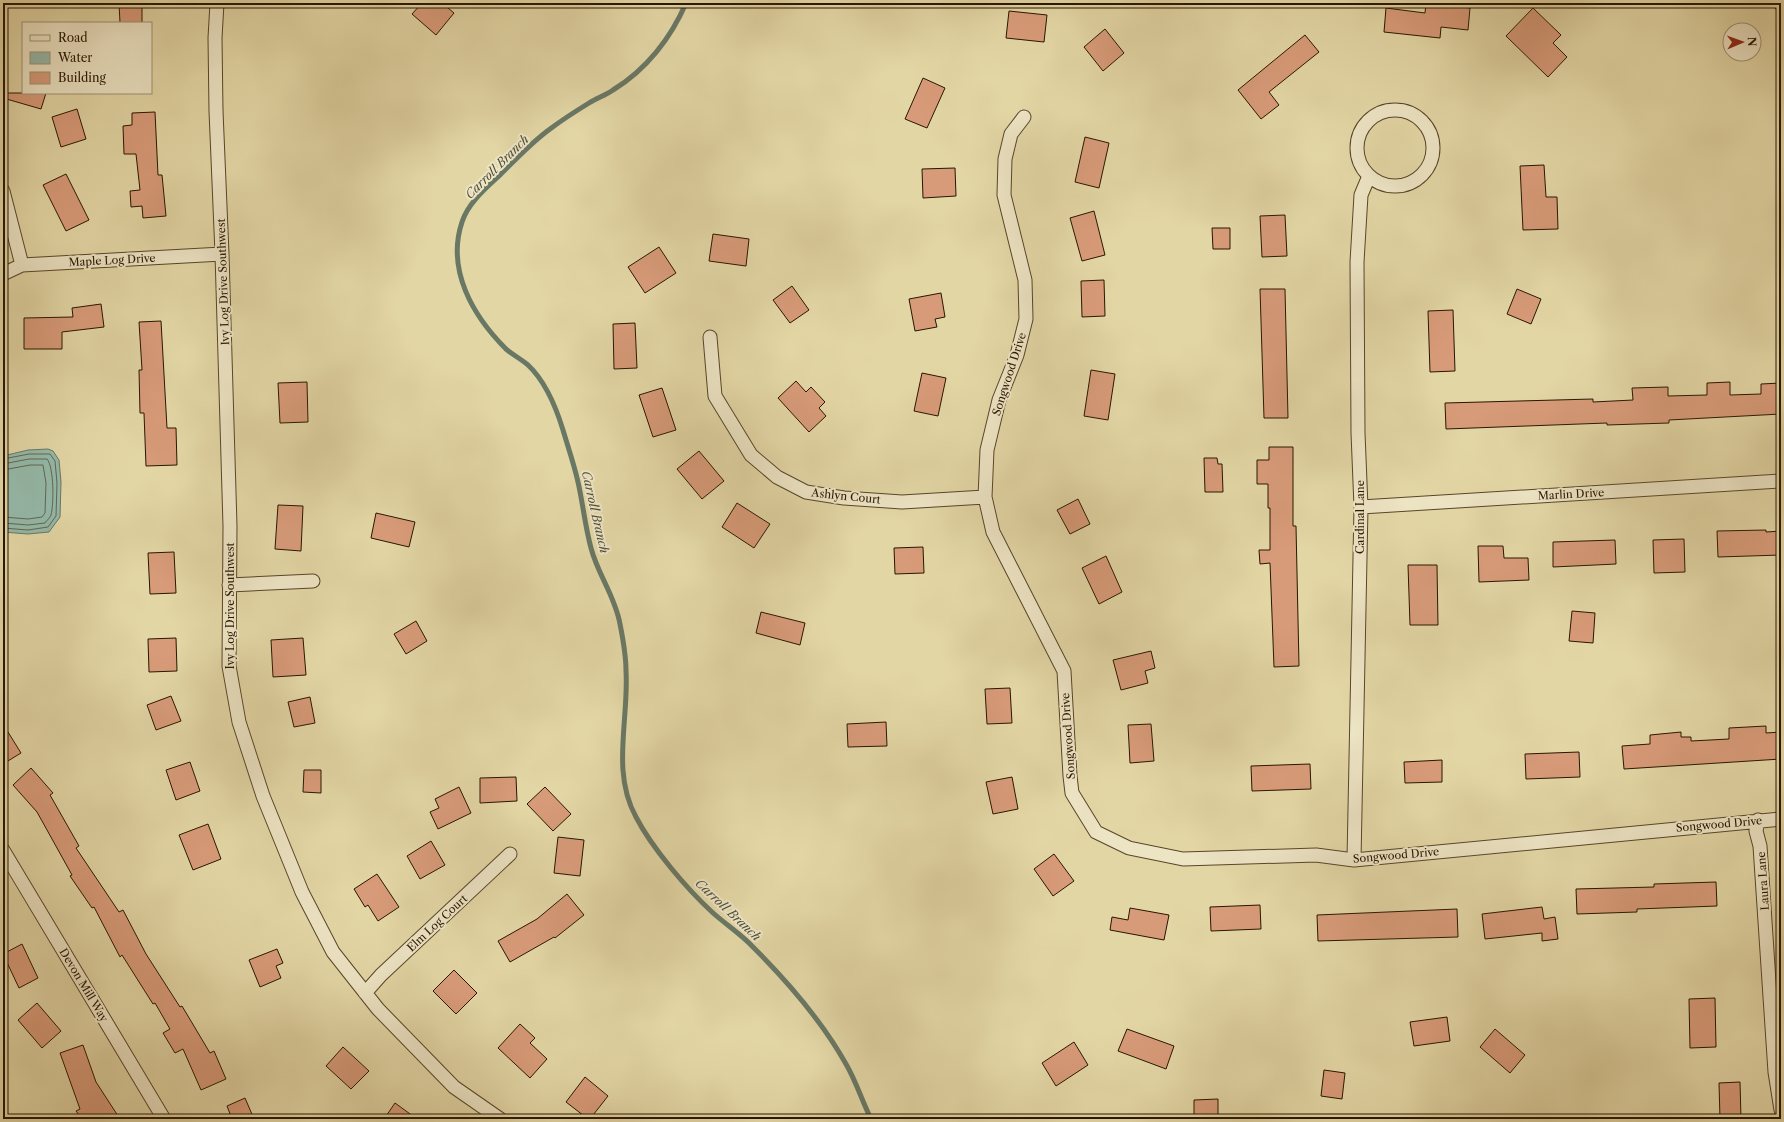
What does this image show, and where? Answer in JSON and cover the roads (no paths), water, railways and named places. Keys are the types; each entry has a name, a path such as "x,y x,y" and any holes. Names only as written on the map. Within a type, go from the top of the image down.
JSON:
{"street":[{"name":"Ivy Log Drive Southwest","path":"217,3 215,38 216,111 230,526 229,666 239,722 263,796 302,892 333,952 378,1009 454,1086 500,1119"},
{"path":"1405,110 1426,124 1432,136 1434,148 1432,161 1426,172 1421,177 1404,186 1392,187 1379,184 1369,176 1361,166 1357,154 1358,141 1362,129 1370,119 1380,112 1405,110"},
{"name":"Songwood Drive","path":"1024,117 1011,134 1005,159 1004,194 1026,280 1026,319 1017,355 999,400 987,450 985,497 993,532 1064,671 1072,793 1096,832 1129,848 1183,859 1316,855 1354,860 1781,818"},
{"name":"Cardinal Lane","path":"1354,860 1361,507 1358,433 1357,262 1361,195 1369,176"},
{"path":"3,191 22,265"},
{"name":"Maple Log Drive","path":"3,274 22,265 222,254"},
{"name":"Ashlyn Court","path":"710,338 715,396 751,455 777,477 806,492 844,498 902,502 985,497"},
{"name":"Marlin Drive","path":"1361,507 1781,481"},
{"path":"229,585 313,581"},
{"name":"Laura Lane","path":"1758,820 1756,831 1760,846 1775,1072 1781,1110"},
{"name":"Devon Mill Way","path":"3,850 164,1119"},
{"name":"Elm Log Court","path":"365,993 381,975 510,854"}],"water":[{"path":"48,449 53,451 59,460 61,482 60,517 49,532 28,534 3,532 3,456 28,450"}],"waterway":[{"name":"Carroll Branch","path":"686,3 673,29 647,63 625,82 579,109 543,134 473,202 468,208 462,222 458,240 457,257 460,275 473,307 483,322 506,349 528,365 540,379 550,395 560,421 580,490 587,532 594,558 618,614 625,659 626,689 623,746 624,782 636,817 660,855 681,880 712,912 748,942 803,1002 826,1033 846,1064 871,1119"},
{"path":"1773,3 1781,12"}]}
